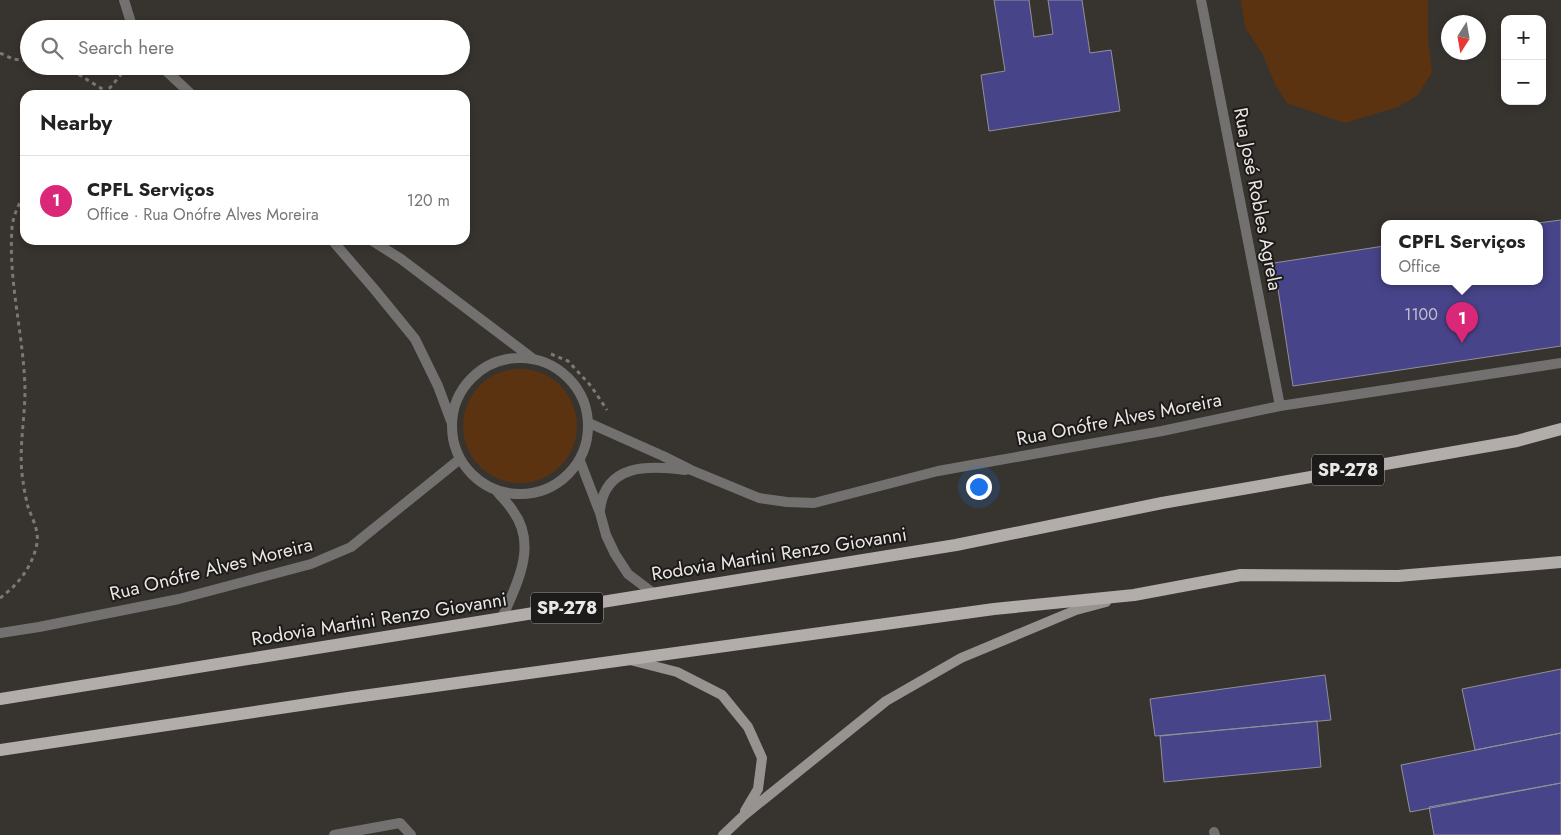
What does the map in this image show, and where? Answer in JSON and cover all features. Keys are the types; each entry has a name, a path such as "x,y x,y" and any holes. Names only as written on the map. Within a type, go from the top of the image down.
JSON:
{"main road":[{"name":"Rodovia Martini Renzo Giovanni","path":"0,699 956,545 1162,503 1517,441 1561,429"},
{"path":"0,750 348,698 994,609 1134,595 1241,575 1398,576 1561,562"}],"street":[{"path":"124,0 130,20"},
{"name":"Rua José Robles Agrela","path":"1201,0 1280,406"},
{"path":"171,75 187,90"},
{"path":"336,245 415,339 438,386 452,422"},
{"path":"379,245 401,259 532,358"},
{"path":"508,358 532,358 550,364 566,374 578,388 586,405 589,423 586,449 580,461 568,476 552,487 534,493 514,494 496,490 470,472 460,459 452,435 452,422 457,400 469,380 487,366 508,358"},
{"name":"Rua Onófre Alves Moreira","path":"690,470 759,498 814,503 938,471 1162,430 1280,406 1561,363"},
{"path":"589,423 690,470"},
{"name":"Rua Onófre Alves Moreira","path":"0,633 40,627 179,599 311,564 351,547 460,459"},
{"path":"580,461 600,512 606,534 622,568 653,593"},
{"path":"600,512 601,502 605,493 610,484 619,475 637,469 653,467 690,470"},
{"path":"496,490 514,512 523,533 524,549 524,563 521,576 502,618"},
{"path":"723,835 742,816 886,701 961,658 1076,610 1134,595"},
{"path":"629,660 677,672 722,695 748,727 762,758 758,790 742,816"},
{"path":"334,835 400,823 411,835"}],"path":[{"path":"0,53 20,60"},
{"path":"78,75 101,90"},
{"path":"108,90 120,75"},
{"path":"0,598 15,587 34,556 37,540 36,526 28,505 22,479 25,388 12,262 12,227 16,208 20,201"},
{"path":"544,352 568,361 591,386 609,412"}],"shaded area":[{"path":"1241,0 1428,0 1428,41 1432,72 1418,95 1398,107 1345,123 1287,103 1275,84 1262,53 1245,27"},
{"path":"520,369 542,373 560,386 573,404 577,426 573,448 560,466 542,479 520,483 498,479 480,466 467,448 463,426 467,404 480,386 498,373"}],"building":[{"path":"994,0 1029,0 1034,37 1053,34 1048,0 1082,0 1090,53 1111,50 1120,111 989,131 981,75 1005,71"},
{"path":"1561,220 1561,346 1293,386 1274,263 1381,246 1381,285 1543,285 1543,222"},
{"path":"1561,669 1561,733 1475,750 1462,689"},
{"path":"1325,675 1331,720 1155,736 1150,699"},
{"path":"1317,721 1321,767 1164,782 1160,736"},
{"path":"1561,733 1561,783 1410,812 1401,765"},
{"path":"1561,783 1561,835 1434,835 1429,807"}],"place":[{"name":"CPFL Serviços","path":"1462,343"}]}
